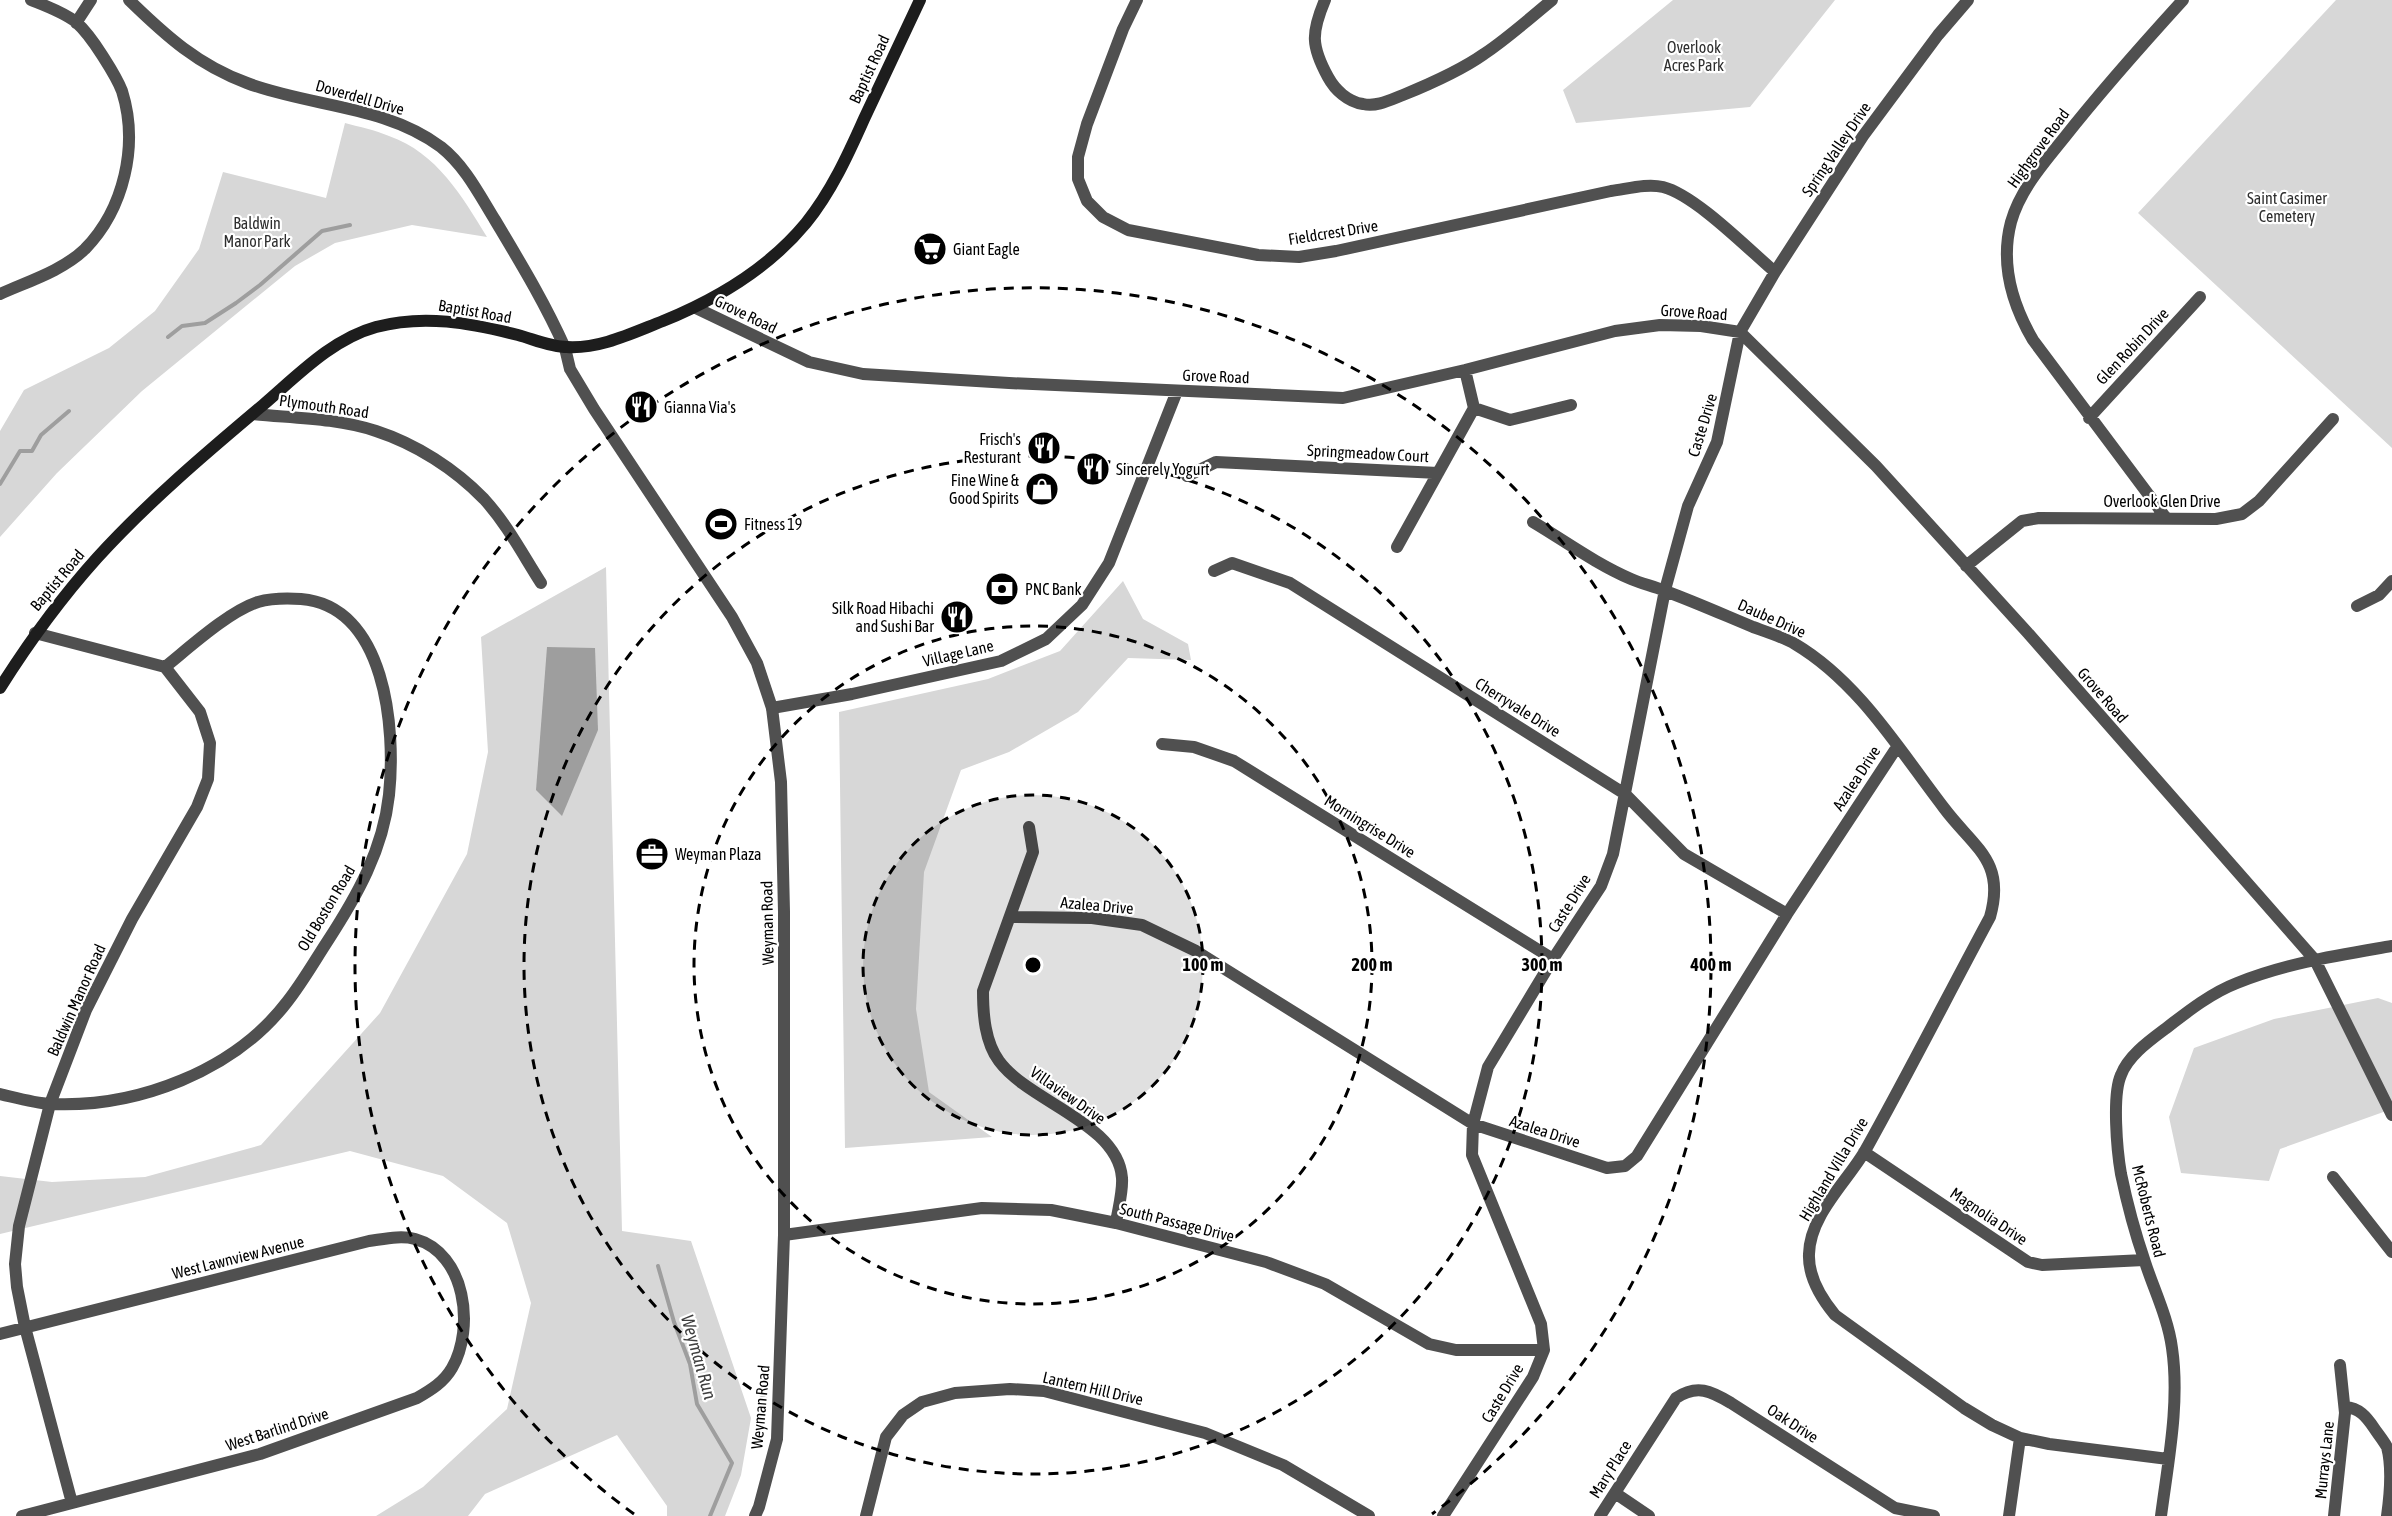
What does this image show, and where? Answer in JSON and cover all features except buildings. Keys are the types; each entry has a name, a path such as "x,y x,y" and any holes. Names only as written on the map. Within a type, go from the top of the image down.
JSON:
{"main road":[{"name":"Baptist Road","path":"0,688 35,633 97,558 159,494 318,359 351,337 396,322 440,320 501,331 565,348 592,346 620,338 696,308 767,262 807,222 849,152 920,0"}],"street":[{"path":"0,294 72,260 97,234 119,197 128,155 128,134 122,90 95,45 76,22 31,0"},
{"path":"76,22 91,0"},
{"name":"Doverdell Drive","path":"129,0 182,49 214,69 249,84 373,115 412,129 439,146 457,161 470,180 542,298 565,348"},
{"name":"Fieldcrest Drive","path":"1137,0 1123,29 1091,113 1078,158 1078,179 1087,201 1103,217 1128,230 1258,255 1299,257 1611,191 1638,187 1662,187 1687,197 1774,272"},
{"path":"1325,0 1315,24 1314,42 1321,64 1333,85 1348,99 1364,104 1380,104 1455,71 1484,54 1552,0"},
{"name":"Spring Valley Drive","path":"1742,329 1774,272 1863,136 1938,35 1968,0"},
{"name":"Highgrove Road","path":"2166,518 2032,340 2018,316 2011,294 2007,247 2011,223 2032,177 2108,82 2183,0"},
{"name":"Glen Robin Drive","path":"2089,418 2200,297"},
{"name":"Grove Road","path":"696,308 809,362 863,374 1343,398 1465,370 1615,331 1660,325 1742,329 1876,466 2315,960 2392,1115"},
{"name":"Caste Drive","path":"1443,1516 1533,1377 1544,1350 1541,1324 1472,1155 1473,1124 1488,1067 1553,959 1601,886 1613,854 1665,590 1688,506 1717,442 1742,329"},
{"name":"Weyman Road","path":"565,348 570,369 594,409 732,617 757,663 772,708 781,782 784,912 784,1235 777,1439 755,1516"},
{"path":"1465,370 1474,408 1510,420 1571,405"},
{"name":"Village Lane","path":"772,708 852,694 1001,662 1046,639 1082,605 1109,563 1177,391"},
{"name":"Springmeadow Court","path":"1187,476 1216,462 1438,473 1474,408"},
{"name":"Plymouth Road","path":"253,414 345,424 375,430 408,443 434,459 484,499 508,531 541,584"},
{"name":"Overlook Glen Drive","path":"1966,566 2022,521 2039,518 2216,519 2242,514 2259,501 2333,419"},
{"path":"1397,547 1438,473"},
{"name":"Daube Drive","path":"1533,522 1632,579 1665,590 1795,644 1836,675 1872,712 1947,812"},
{"name":"Cherryvale Drive","path":"1214,571 1232,563 1290,583 1624,794 1684,854 1787,914"},
{"path":"2357,606 2379,595 2392,581"},
{"name":"Old Boston Road","path":"0,1094 50,1104 90,1103 147,1093 203,1070 231,1053 260,1030 287,1002 348,909 375,855 389,796 390,738 385,700 376,663 363,638 342,614 325,605 306,600 282,598 258,602 237,613 165,667"},
{"path":"35,633 165,667"},
{"name":"Baldwin Manor Road","path":"72,1503 25,1327 16,1276 17,1245 23,1204 50,1104 86,1010 132,919 197,807 208,779 210,743 200,712 165,667"},
{"name":"Morningrise Drive","path":"1162,744 1194,747 1234,761 1553,959"},
{"name":"Azalea Drive","path":"1011,917 1092,918 1142,926 1196,951 1473,1124 1607,1168 1625,1166 1636,1156 1787,914 1897,747"},
{"name":"Highland Villa Drive","path":"1947,812 1976,844 1990,867 1996,885 1990,917 1864,1152 1820,1217 1808,1252 1809,1270 1818,1290 1835,1315 1964,1408 1992,1425 2020,1438 2049,1444 2168,1459"},
{"name":"Villaview Drive","path":"1029,827 1033,852 983,991 983,1013 987,1035 999,1061 1019,1082 1095,1131 1113,1152 1122,1177 1116,1223"},
{"name":"McRoberts Road","path":"2161,1516 2175,1375 2167,1323 2144,1260 2121,1172 2117,1089 2121,1074 2129,1061 2156,1036 2221,991 2238,982 2315,960 2392,946"},
{"name":"Magnolia Drive","path":"1864,1152 2028,1262 2043,1265 2144,1260"},
{"path":"2333,1177 2392,1252"},
{"name":"South Passage Drive","path":"784,1235 982,1208 1051,1210 1116,1223 1266,1262 1325,1284 1428,1344 1456,1350 1544,1350"},
{"name":"West Lawnview Avenue","path":"0,1334 369,1241 393,1238 414,1239 430,1245 443,1255 453,1270 461,1291"},
{"name":"West Barlind Drive","path":"22,1516 260,1454 417,1398 435,1388 451,1370 461,1350 464,1331 461,1291"},
{"name":"Murrays Lane","path":"2334,1516 2345,1407 2340,1365"},
{"name":"Lantern Hill Drive","path":"866,1516 886,1437 903,1414 922,1402 955,1393 1010,1389 1044,1391 1205,1433 1283,1465 1369,1516"},
{"name":"Oak Drive","path":"1648,1439 1676,1398 1688,1391 1700,1390 1715,1394 1895,1508 1934,1516"},
{"name":"Murrays Lane","path":"2345,1407 2354,1408 2365,1415 2388,1448 2391,1472 2387,1516"},
{"path":"2009,1516 2020,1438"},
{"name":"Mary Place","path":"1600,1516 1648,1439"},
{"path":"1615,1493 1649,1516"}],"green space":[{"name":"Overlook Acres Park","path":"1673,0 1835,0 1750,107 1576,123 1563,90"},
{"name":"Saint Casimer Cemetery","path":"2336,0 2392,0 2392,448 2138,213"},
{"name":"Baldwin Manor Park","path":"345,123 384,134 421,153 435,165 458,192 487,237 412,225 335,243 295,266 142,391 57,473 0,537 0,431 24,390 109,348 155,311 199,249 223,172 326,198"},
{"path":"606,567 622,1231 691,1241 751,1418 741,1475 725,1516 667,1516 667,1506 617,1435 485,1494 468,1516 376,1516 423,1487 507,1409 531,1303 507,1223 443,1176 350,1151 0,1234 0,1176 52,1182 145,1177 261,1145 380,1013 467,854 488,752 481,637"},
{"path":"1123,581 1143,619 1188,644 1191,660 1128,658 1078,712 1009,752 961,770 924,872 916,1009 929,1092 992,1137 845,1148 839,712 988,679 1060,651"},
{"path":"2378,998 2392,1003 2392,1116 2389,1110 2280,1149 2269,1181 2181,1173 2169,1117 2194,1048 2274,1019"}],"shaded area":[{"path":"547,647 595,648 598,730 562,816 536,790"}],"waterway":[{"path":"168,337 182,326 205,323 236,303 322,231 350,225"},
{"path":"0,484 20,451 32,451 41,435 69,411"},
{"name":"Weyman Run","path":"658,1266 674,1322 690,1364 697,1404 732,1463 710,1516"}],"place":[{"name":"Giant Eagle","path":"930,249"},
{"name":"Gianna Via's","path":"641,407"},
{"name":"Frisch's Resturant","path":"1044,448"},
{"name":"Sincerely Yogurt","path":"1093,469"},
{"name":"Fine Wine & Good Spirits","path":"1042,489"},
{"name":"Fitness 19","path":"721,524"},
{"name":"PNC Bank","path":"1002,589"},
{"name":"Silk Road Hibachi and Sushi Bar","path":"957,617"},
{"name":"Weyman Plaza","path":"652,854"}]}
